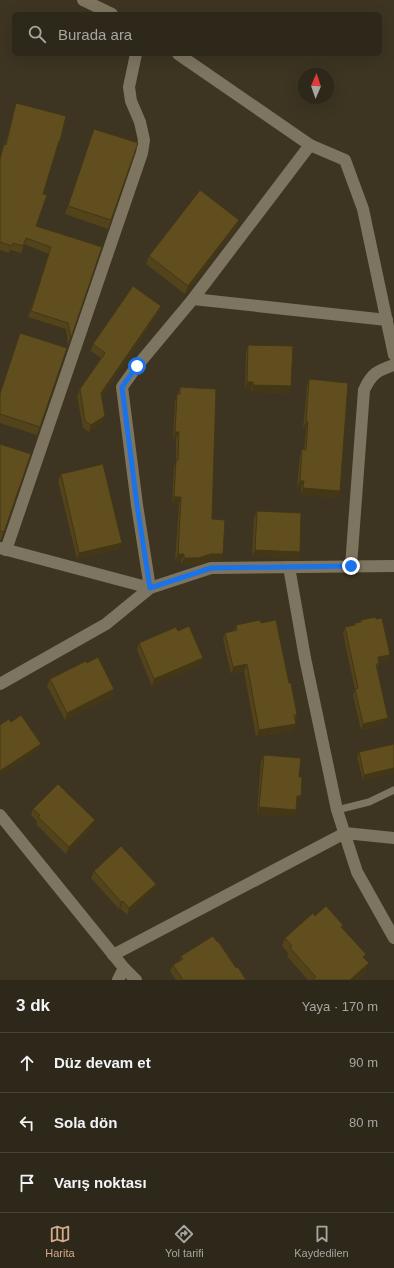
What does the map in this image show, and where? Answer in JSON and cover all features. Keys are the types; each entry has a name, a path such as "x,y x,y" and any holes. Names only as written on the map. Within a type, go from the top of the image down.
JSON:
{"street":[{"path":"83,0 108,12"},
{"path":"136,56 129,87 131,101 140,122 144,140 142,153 3,549 150,588"},
{"path":"181,56 310,145 345,160 363,209 394,355"},
{"path":"150,588 137,505 122,387 137,366 193,299 310,145"},
{"path":"193,299 387,320"},
{"path":"351,566 364,390 368,382 377,371 394,365"},
{"path":"0,684 106,624 150,588 211,568 394,566"},
{"path":"289,567 305,658 338,810 357,872 394,938"},
{"path":"0,816 124,968 136,980"},
{"path":"114,955 345,833 394,838"},
{"path":"118,980 124,968"}],"lane":[{"path":"338,810 369,802 394,790"}],"building":[{"path":"16,103 66,116 60,141 43,194 47,195 36,226 102,247 71,338 68,323 31,311 51,247 26,238 23,246 13,243 12,246 0,242 0,159 4,144 6,145"},
{"path":"94,129 138,143 111,220 68,206"},
{"path":"200,190 239,220 188,286 149,256"},
{"path":"133,286 161,306 101,393 105,416 91,425 85,421 80,389 105,353 93,344"},
{"path":"20,333 67,348 40,427 0,414 0,394"},
{"path":"248,345 293,346 291,386 253,385 253,382 247,382"},
{"path":"309,379 348,383 340,491 303,488 304,481 300,481 302,449 306,450"},
{"path":"180,387 216,389 212,519 225,520 223,554 211,554 198,558 184,558 184,554 178,554 181,497 174,497 179,432 175,432 177,394 180,394"},
{"path":"0,444 31,454 4,532 0,531"},
{"path":"103,464 122,543 79,553 61,474"},
{"path":"257,511 301,513 300,552 255,550"},
{"path":"376,617 376,619 382,618 390,655 378,657 379,664 376,664 388,718 363,724 355,689 358,688 345,627 355,625 355,623 361,622 361,620"},
{"path":"260,620 261,623 276,620 289,683 291,683 297,715 294,715 296,724 259,730 247,664 233,667 225,633 237,630 236,625"},
{"path":"189,626 203,658 154,679 139,643 176,627 178,631"},
{"path":"98,657 114,689 67,713 50,679 86,661 87,663"},
{"path":"21,715 41,744 0,771 0,725 9,719 11,722"},
{"path":"394,744 394,768 364,775 359,752"},
{"path":"264,755 301,758 299,777 302,777 301,796 297,796 296,810 259,807"},
{"path":"58,784 95,820 69,847 38,817 40,815 33,809"},
{"path":"121,846 156,884 129,908 123,901 121,902 94,871"},
{"path":"326,906 343,925 341,927 366,954 363,957 369,963 350,980 314,980 313,979 316,977 290,948 292,946 285,938 313,913 315,916"},
{"path":"213,936 236,968 238,967 246,980 183,980 173,965 183,959 181,956"}],"route":[{"path":"137,366 122,387 137,505 150,588 211,568 351,566"}]}
